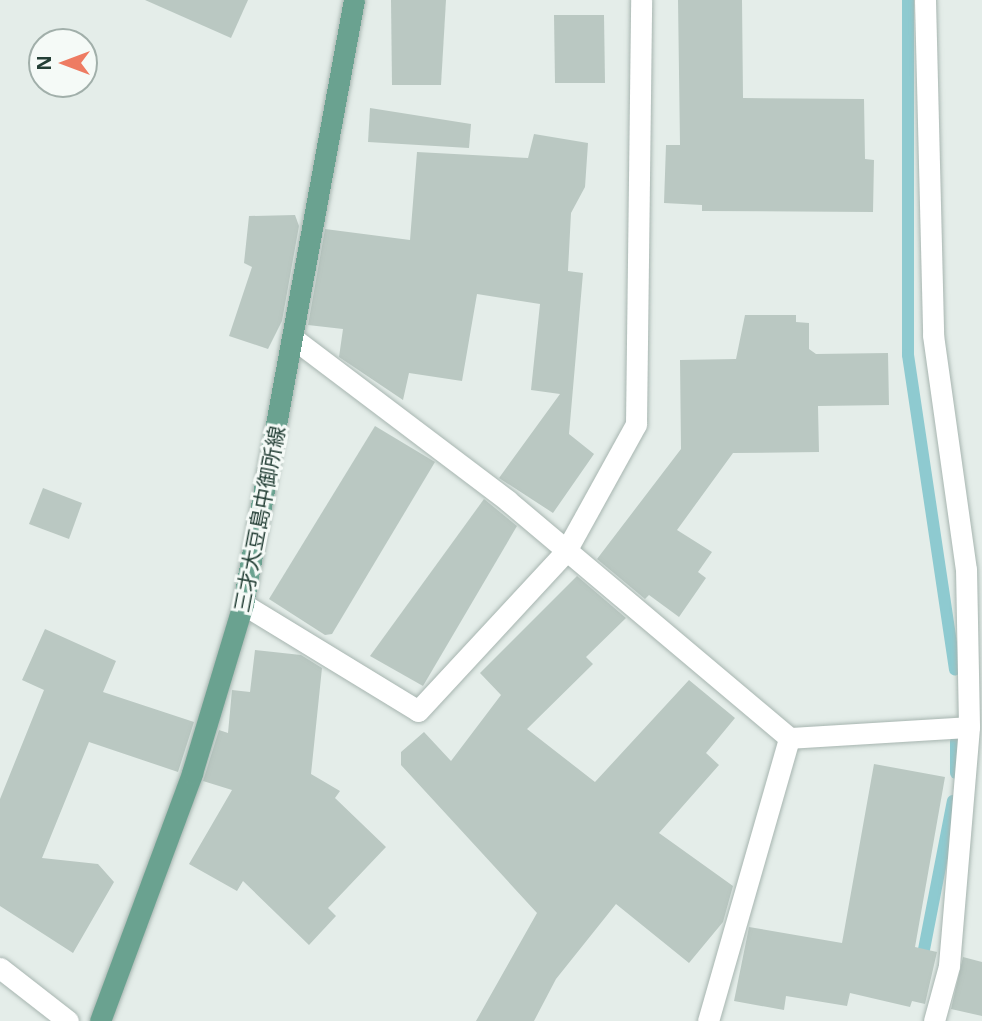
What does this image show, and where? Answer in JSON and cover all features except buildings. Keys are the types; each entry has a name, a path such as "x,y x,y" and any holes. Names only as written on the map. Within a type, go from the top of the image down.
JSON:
{"main road":[{"name":"三才大豆島中御所線","path":"100,1021 192,773 243,604 294,339 354,0"}],"street":[{"path":"243,604 418,711 566,551 636,424 641,0"},
{"path":"925,0 933,335 966,569 969,727 949,966 934,1021"},
{"path":"294,339 566,551 789,738 969,727"},
{"path":"708,1021 789,738"},
{"path":"0,968 68,1021"}],"waterway":[{"path":"908,0 908,355 955,670"},
{"path":"956,741 956,773"},
{"path":"921,965 953,801"}]}
